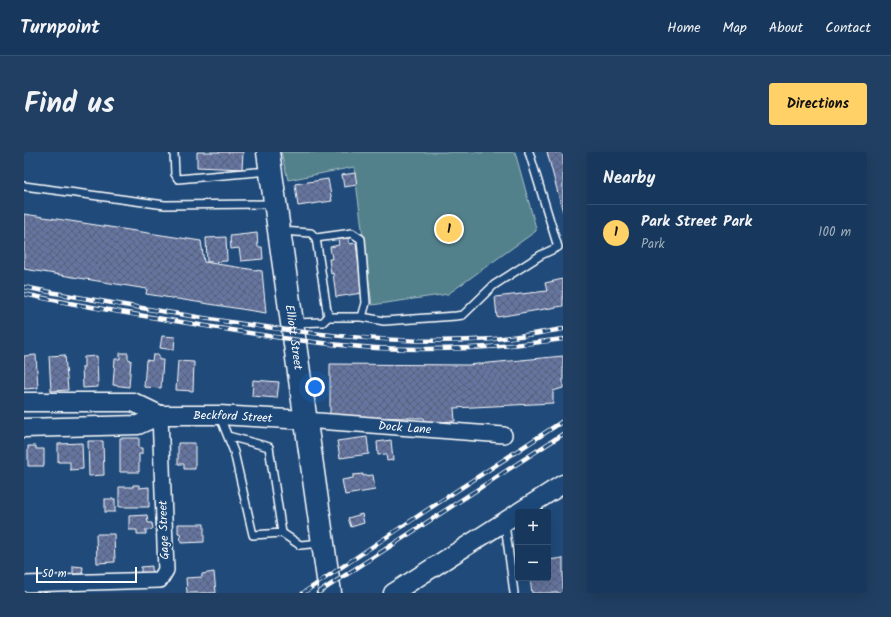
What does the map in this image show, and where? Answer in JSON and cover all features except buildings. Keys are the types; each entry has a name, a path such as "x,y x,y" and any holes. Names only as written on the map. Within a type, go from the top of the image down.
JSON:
{"main road":[{"name":"Elliott Street","path":"269,161 330,593"}],"street":[{"name":"Beckford Street","path":"24,402 133,402 160,415"},
{"name":"Beckford Street","path":"24,428 138,425 160,415 219,415 306,420"},
{"name":"Gage Street","path":"24,584 160,580 166,570 160,415"},
{"name":"Dock Lane","path":"306,420 504,434"},
{"path":"393,593 563,484"}],"lane":[{"path":"174,152 175,174 178,179 269,161"},
{"path":"292,323 323,322 328,317 362,317 384,321 463,315 494,285 542,255 561,248 529,152"},
{"path":"24,186 165,205 275,204"},
{"path":"279,231 311,233 316,238 328,317"},
{"path":"316,238 352,233 360,239 366,303 362,317"},
{"path":"219,415 234,452 253,536 282,533 300,545 323,543"},
{"path":"228,436 269,447 282,533"},
{"path":"514,515 514,593"}],"green space":[{"path":"281,152 515,152 536,231 448,294 372,305 354,167 288,180"}],"railway":[{"path":"24,287 229,322 304,332 380,339 418,341 494,339 563,329"},
{"path":"24,294 109,310 239,331 307,341 376,348 447,349 493,347 563,339"},
{"path":"303,593 563,421"},
{"path":"318,593 563,434"}],"place":[{"name":"Park Street Park","path":"449,229"}]}
